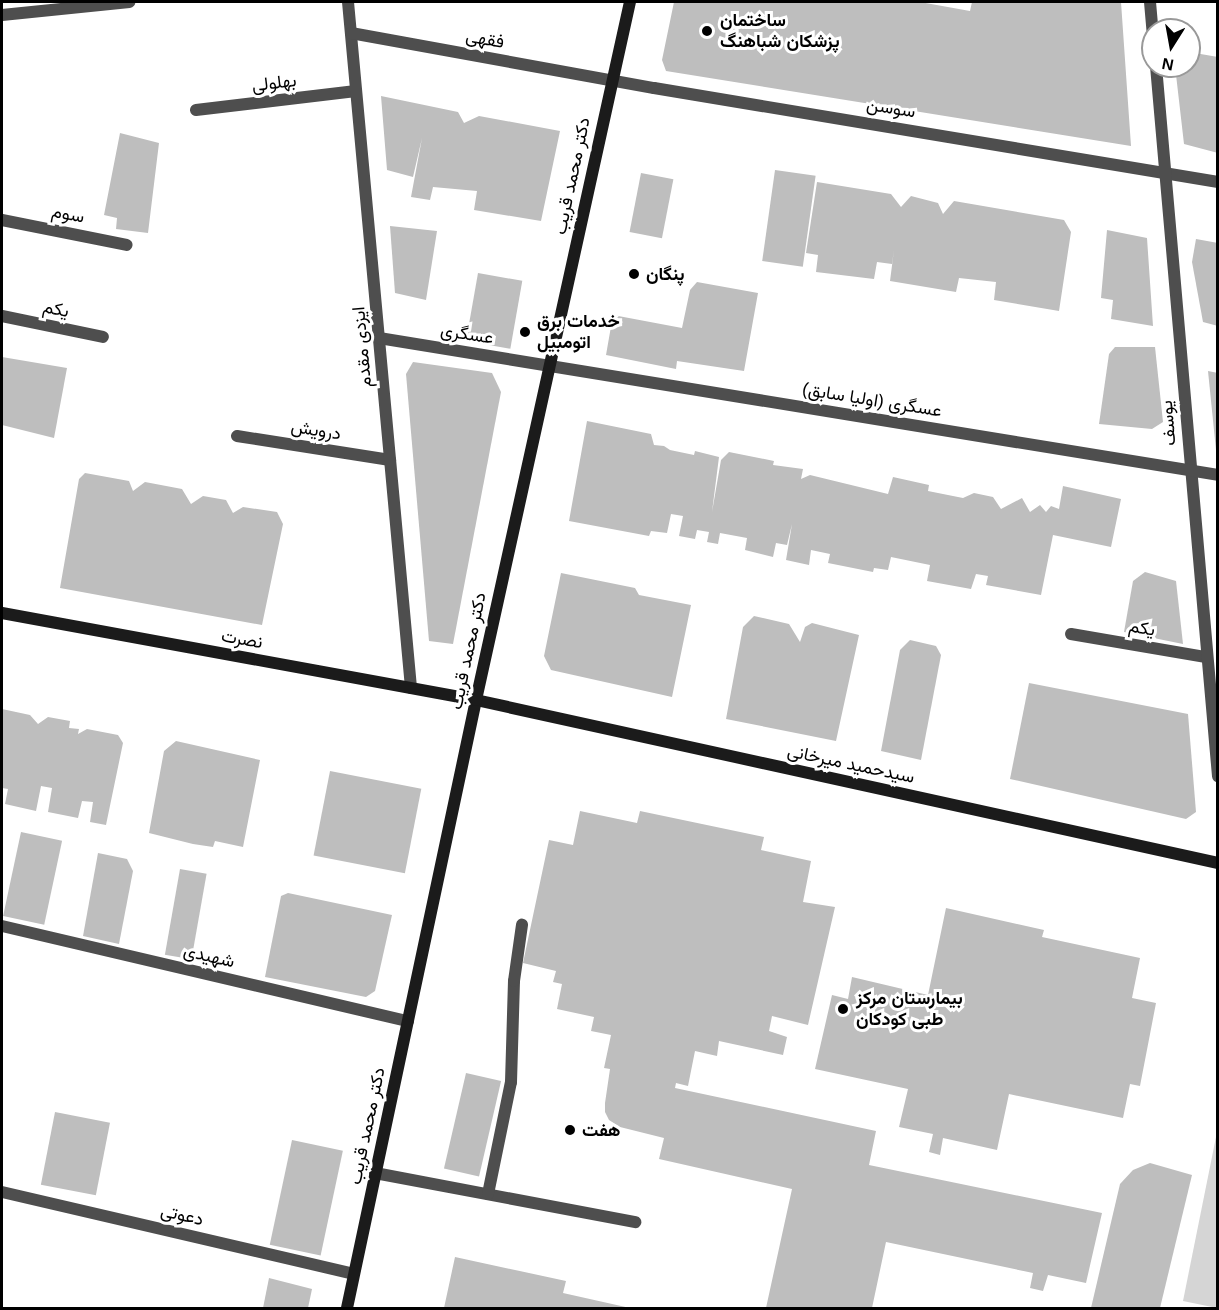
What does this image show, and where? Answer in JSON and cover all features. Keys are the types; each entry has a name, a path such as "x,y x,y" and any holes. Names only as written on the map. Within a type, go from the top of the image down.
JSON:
{"main road":[{"name":"دکتر محمد قریب","path":"347,1308 476,700 630,2"},
{"name":"نصرت","path":"2,612 476,700"},
{"name":"سیدحمید میرخانی","path":"476,700 1218,863"}],"street":[{"path":"2,15 129,2"},
{"name":"ایزدی مقدم","path":"348,2 411,688"},
{"path":"1150,2 1152,18"},
{"name":"فقهی","path":"351,33 612,80"},
{"name":"یوسف","path":"1157,78 1218,776"},
{"name":"سوسن","path":"612,80 1218,182"},
{"name":"بهلولی","path":"196,110 356,91"},
{"name":"سوم","path":"2,219 127,245"},
{"name":"یکم","path":"2,316 103,337"},
{"name":"عسگری","path":"379,339 549,364"},
{"name":"عسگری (اولیا سابق)","path":"549,364 1218,475"},
{"name":"درویش","path":"237,436 390,460"},
{"name":"یکم","path":"1071,634 1206,657"},
{"path":"488,1194 512,1082 514,981 522,925"},
{"name":"شهیدی","path":"2,926 408,1021"},
{"path":"375,1173 635,1222"},
{"name":"دعوتی","path":"2,1192 354,1274"}],"shaded area":[{"path":"1217,1132 1218,1308 1183,1301"}],"building":[{"path":"674,2 920,2 970,11 972,2 1121,2 1131,146 666,71 662,60"},
{"path":"1201,54 1218,57 1218,153 1184,144 1176,78 1201,78"},
{"path":"381,96 458,112 464,123 479,116 560,131 541,221 474,210 477,191 433,187 430,200 411,197 422,138 413,177 387,170"},
{"path":"120,133 159,143 148,233 116,229 117,218 104,215"},
{"path":"775,170 816,176 803,267 762,261"},
{"path":"641,173 673,179 662,238 630,232"},
{"path":"817,182 891,194 901,207 911,196 938,203 943,214 954,201 1064,220 1071,232 1059,311 994,300 996,282 959,278 956,292 890,281 894,250 892,264 877,262 874,279 816,272 818,255 806,253"},
{"path":"390,226 437,231 426,300 395,293"},
{"path":"1107,230 1147,238 1153,326 1111,319 1113,300 1101,298"},
{"path":"1196,239 1218,243 1218,326 1203,322 1192,262"},
{"path":"478,273 522,281 510,349 466,341"},
{"path":"697,282 758,293 744,371 677,361 676,369 606,355 613,315 682,328 690,290"},
{"path":"1115,347 1155,347 1163,422 1152,429 1099,424 1109,354"},
{"path":"2,357 67,368 54,438 2,425"},
{"path":"413,362 492,373 501,392 453,644 429,641 406,374"},
{"path":"1208,371 1218,373 1218,450 1216,450"},
{"path":"587,421 651,434 654,445 664,446 670,450 694,455 695,451 719,457 712,512 721,460 729,452 774,461 773,465 803,469 801,479 810,475 888,494 893,477 929,485 928,491 963,498 974,493 993,497 1001,509 1022,498 1030,512 1040,505 1046,512 1051,506 1059,509 1063,486 1121,499 1111,547 1053,535 1041,595 986,585 988,576 976,574 971,589 927,581 930,565 891,557 888,570 874,568 873,572 828,563 830,554 811,550 809,565 786,560 792,524 787,545 776,543 773,557 745,550 747,538 720,533 718,544 707,542 709,532 697,530 695,539 679,536 683,516 671,514 667,533 651,531 649,536 569,521"},
{"path":"85,473 129,481 133,491 145,482 182,489 191,504 203,496 226,500 233,513 243,507 277,512 283,524 262,625 60,588 79,479"},
{"path":"1145,572 1176,581 1183,644 1124,632 1133,581"},
{"path":"561,573 635,588 639,595 691,605 672,697 551,670 544,656"},
{"path":"754,616 789,624 800,642 805,627 812,623 859,635 836,741 726,719 743,627"},
{"path":"910,640 936,646 941,655 921,760 881,751 900,650"},
{"path":"1029,683 1188,714 1196,812 1186,819 1010,779"},
{"path":"2,709 30,715 38,724 48,717 70,721 69,728 79,729 78,734 87,729 118,735 123,743 106,825 90,822 93,802 82,801 78,818 48,812 52,788 41,786 36,811 5,804 8,789 2,788"},
{"path":"176,741 260,760 243,847 215,841 213,847 149,833 164,751"},
{"path":"330,771 421,789 405,873 314,855"},
{"path":"580,811 637,823 640,811 764,837 761,850 811,861 803,902 835,907 808,1025 772,1016 769,1031 787,1037 783,1055 719,1041 717,1056 695,1051 688,1086 676,1083 675,1088 876,1131 869,1165 1102,1213 1086,1283 1048,1275 1043,1291 1030,1288 1033,1273 886,1242 872,1308 766,1308 792,1189 659,1159 664,1138 620,1127 609,1120 605,1112 605,1103 610,1069 604,1068 611,1035 591,1031 594,1017 557,1009 562,984 553,982 556,971 523,963 549,840 573,845"},
{"path":"21,832 62,841 44,925 3,916"},
{"path":"98,853 127,859 133,871 119,944 83,936"},
{"path":"180,869 207,874 191,959 165,955"},
{"path":"288,893 392,915 375,991 366,997 265,977 281,896"},
{"path":"946,908 1044,930 1042,937 1140,958 1132,998 1156,1003 1140,1086 1130,1084 1123,1118 1009,1094 997,1150 943,1138 940,1155 929,1152 933,1134 899,1127 908,1089 815,1069 832,995 848,999 852,977 928,995"},
{"path":"466,1073 501,1081 479,1177 444,1168"},
{"path":"55,1112 110,1123 96,1195 41,1185"},
{"path":"292,1140 343,1151 321,1255 270,1245"},
{"path":"1150,1163 1192,1175 1160,1308 1091,1308 1120,1184 1133,1170"},
{"path":"455,1257 566,1281 563,1293 630,1308 444,1308"},
{"path":"269,1278 312,1289 308,1308 263,1308"}],"place":[{"name":"ساختمان پزشکان شباهنگ","path":"707,31"},
{"name":"پنگان","path":"634,274"},
{"name":"خدمات برق اتومبیل","path":"525,332"},
{"name":"بیمارستان مرکز طبی کودکان","path":"843,1009"},
{"name":"هفت","path":"570,1130"}]}
